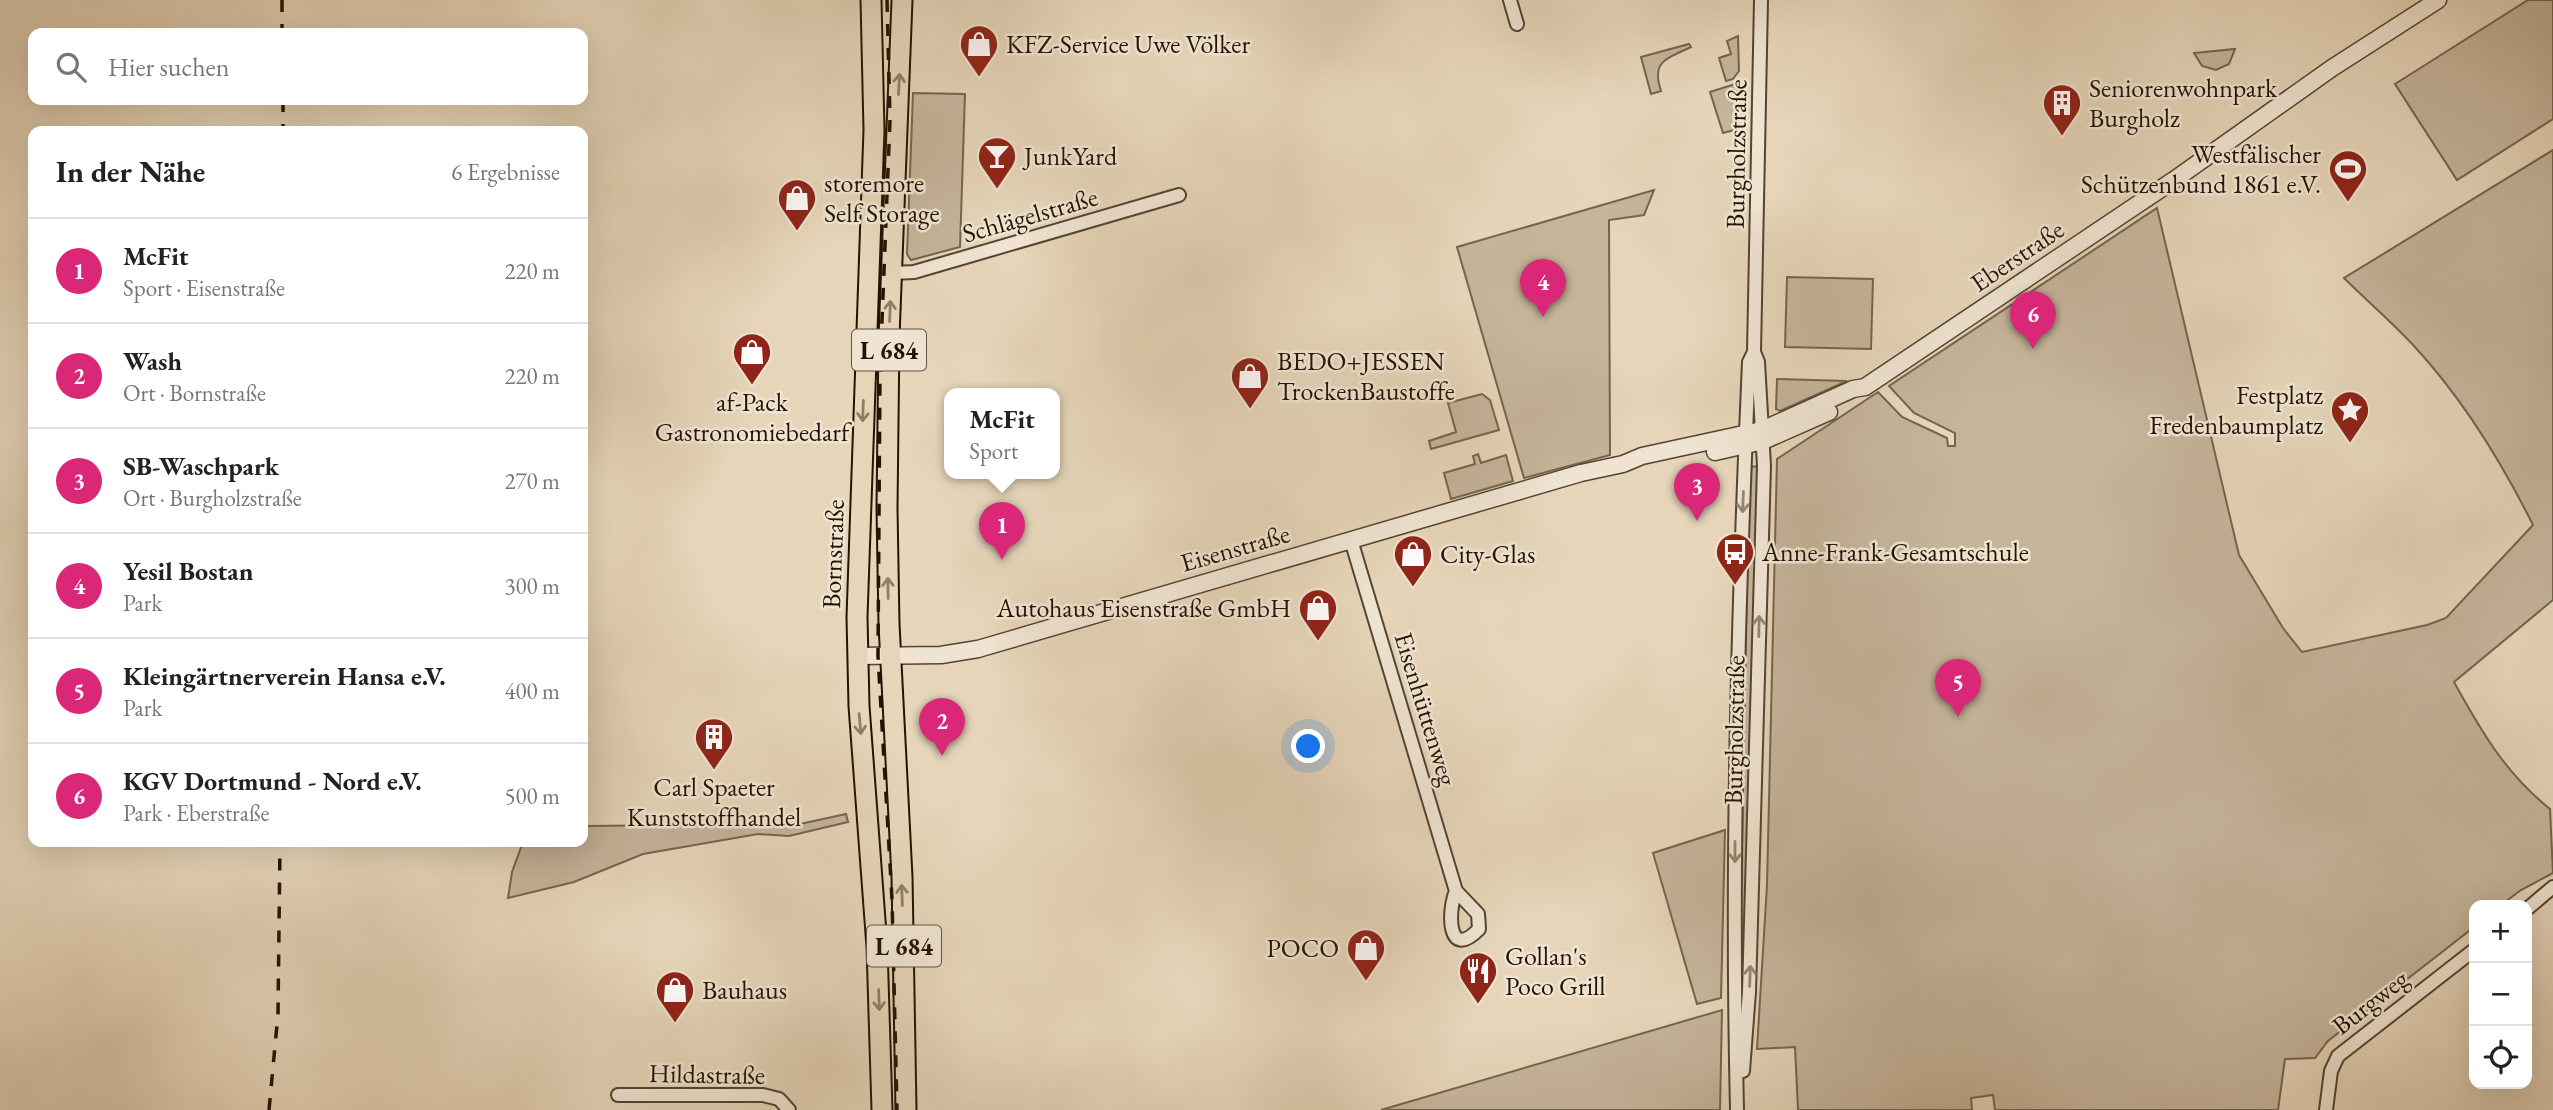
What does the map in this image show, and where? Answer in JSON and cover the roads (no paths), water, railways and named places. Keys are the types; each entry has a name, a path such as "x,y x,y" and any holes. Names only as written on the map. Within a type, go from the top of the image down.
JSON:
{"main road":[{"name":"Bornstraße","path":"871,0 874,130 858,656 877,947 882,1110"},
{"name":"Bornstraße","path":"902,0 887,436 890,656 902,877 906,1110"}],"street":[{"path":"1510,0 1517,24"},
{"name":"Burgholzstraße","path":"1738,1110 1763,435 1758,362 1754,352 1761,0"},
{"name":"Eberstraße","path":"1746,439 1763,435 1853,389 1865,387 2164,187 2332,68 2438,0"},
{"name":"Schlägelstraße","path":"892,274 923,270 1179,195"},
{"name":"Burgholzstraße","path":"1741,1044 1736,753 1749,362 1754,352"},
{"name":"Eisenstraße","path":"858,656 941,655 978,649 1581,473 1623,464 1644,465 1746,439"},
{"name":"Eisenhüttenweg","path":"1352,540 1456,891"},
{"path":"2532,905 2553,887"},
{"name":"Burgweg","path":"2326,1110 2331,1071 2338,1056 2469,954"},
{"name":"Hildastraße","path":"618,1096 763,1095 779,1100 789,1110"}],"railway":[{"path":"282,0 282,28"},
{"path":"887,0 890,120 880,370 878,656 892,899 897,1110"},
{"path":"283,105 283,126"},
{"path":"269,1110 278,1014 280,847"}],"place":[{"name":"KFZ-Service Uwe Völker","path":"979,78"},
{"name":"Seniorenwohnpark Burgholz","path":"2062,137"},
{"name":"JunkYard","path":"997,190"},
{"name":"Westfälischer Schützenbund 1861 e.V.","path":"2348,203"},
{"name":"storemore Self Storage","path":"797,232"},
{"name":"Yesil Bostan","path":"1543,317"},
{"name":"KGV Dortmund - Nord e.V.","path":"2033,349"},
{"name":"af-Pack Gastronomiebedarf","path":"752,386"},
{"name":"BEDO+JESSEN TrockenBaustoffe","path":"1250,410"},
{"name":"Festplatz Fredenbaumplatz","path":"2350,444"},
{"name":"SB-Waschpark","path":"1697,521"},
{"name":"McFit","path":"1002,560"},
{"name":"Anne-Frank-Gesamtschule","path":"1735,586"},
{"name":"City-Glas","path":"1413,588"},
{"name":"Autohaus Eisenstraße GmbH","path":"1318,642"},
{"name":"Kleingärtnerverein Hansa e.V.","path":"1958,717"},
{"name":"Wash","path":"942,756"},
{"name":"Carl Spaeter Kunststoffhandel","path":"714,771"},
{"name":"POCO","path":"1366,982"},
{"name":"Gollan's Poco Grill","path":"1478,1005"},
{"name":"Bauhaus","path":"675,1024"}]}
